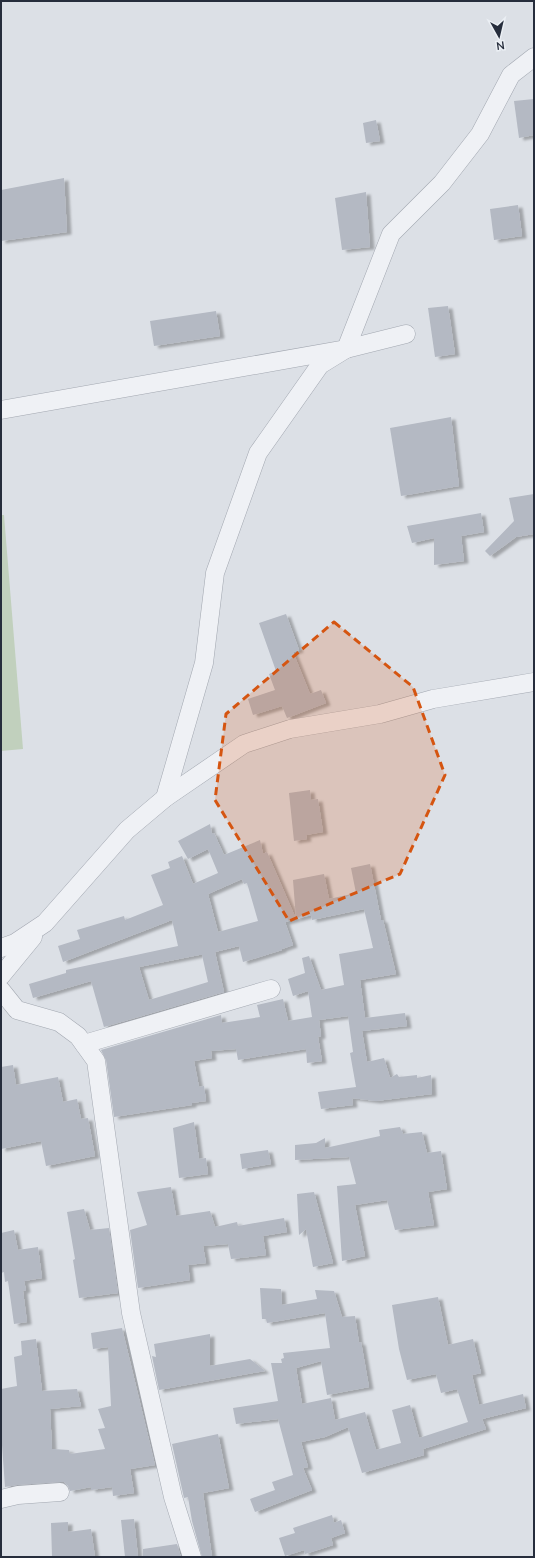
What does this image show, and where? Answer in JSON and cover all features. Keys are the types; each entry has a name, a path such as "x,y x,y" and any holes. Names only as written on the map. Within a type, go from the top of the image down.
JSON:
{"street":[{"path":"165,798 204,663 215,573 258,453 320,365 346,349 391,234 442,183 480,134 511,75 534,57"},
{"path":"1,410 346,349 406,334"},
{"path":"1,976 45,923 127,830 165,798 244,744 284,731 380,714 433,699 534,682"},
{"path":"1,948 15,943 45,923"},
{"path":"84,1044 271,989"},
{"path":"1,990 17,1010 59,1022 78,1036 96,1062 131,1313 173,1497 192,1557"},
{"path":"1,1499 18,1495 60,1492"}],"highlighted area":[{"path":"334,622 413,687 445,775 400,874 289,921 215,800 226,714"}],"green space":[{"path":"1,515 4,515 23,749 1,751"}],"building":[{"path":"534,99 534,135 519,138 514,101"},
{"path":"376,120 380,141 366,143 363,123"},
{"path":"64,178 67,232 1,241 1,190"},
{"path":"366,192 370,247 342,250 335,198"},
{"path":"518,205 522,236 494,240 490,209"},
{"path":"448,306 455,354 435,357 428,308"},
{"path":"216,311 220,336 154,346 150,321"},
{"path":"451,417 459,486 401,496 390,428"},
{"path":"534,494 534,534 516,537 490,556 485,551 514,521 509,498"},
{"path":"481,513 484,532 461,536 464,561 434,565 434,538 412,543 407,526"},
{"path":"286,614 299,650 293,652 310,694 321,690 326,703 287,718 282,706 253,715 248,699 275,690 269,674 276,671 259,623"},
{"path":"310,790 311,800 318,799 323,832 306,835 307,839 294,841 289,793"},
{"path":"210,824 212,834 214,833 224,855 260,840 263,854 267,852 296,919 285,922 293,945 243,962 239,946 215,952 224,992 104,1027 91,981 33,998 29,984 66,973 66,970 178,946 172,920 63,962 58,946 80,939 77,930 124,916 125,920 163,905 151,875 170,868 168,862 182,856 193,884 218,873 208,849 188,859 178,841","holes":["242,879 244,884 247,883 258,921 218,932 208,894","202,955 208,982 149,1000 139,967"]},
{"path":"370,864 381,920 383,920 396,974 360,980 365,1018 405,1013 407,1026 362,1031 367,1062 384,1058 390,1078 397,1074 399,1077 417,1075 417,1078 431,1075 432,1094 376,1101 352,1098 353,1105 321,1109 318,1092 356,1087 350,1053 353,1052 348,1016 319,1020 321,1036 318,1037 322,1061 307,1063 306,1049 238,1060 236,1049 211,1051 212,1058 194,1061 199,1087 204,1086 206,1101 192,1103 192,1105 114,1117 106,1060 101,1050 221,1015 222,1023 260,1017 257,1005 283,999 288,1021 312,1017 308,991 293,996 288,979 305,973 302,958 309,956 321,990 344,985 339,954 373,948 364,909 312,920 311,915 296,919 293,880 324,874 329,899 356,893 351,868"},
{"path":"13,1065 16,1085 58,1077 63,1102 77,1099 81,1119 88,1118 95,1156 46,1166 41,1141 1,1149 1,1067"},
{"path":"194,1122 199,1159 206,1158 208,1174 179,1178 173,1128"},
{"path":"400,1127 403,1134 422,1132 427,1153 441,1151 447,1189 428,1192 434,1225 395,1230 387,1200 355,1205 365,1256 342,1261 337,1186 356,1184 349,1157 295,1160 295,1145 316,1143 325,1138 325,1148 380,1136 379,1130"},
{"path":"268,1150 271,1164 242,1169 240,1154"},
{"path":"171,1187 176,1216 210,1211 215,1227 237,1222 238,1226 284,1218 287,1232 263,1236 266,1255 231,1259 228,1244 203,1246 206,1263 188,1265 190,1280 138,1288 130,1230 147,1225 137,1192"},
{"path":"314,1192 333,1263 313,1267 306,1229 299,1235 297,1194"},
{"path":"84,1209 90,1230 109,1228 118,1293 79,1298 73,1260 75,1259 67,1212"},
{"path":"14,1230 18,1250 38,1247 42,1278 24,1281 26,1290 23,1291 27,1322 14,1324 8,1281 5,1282 4,1272 1,1273 1,1233"},
{"path":"260,1288 281,1289 282,1305 317,1299 315,1290 334,1291 342,1317 355,1316 359,1343 361,1342 369,1387 327,1395 321,1361 296,1368 302,1404 331,1398 335,1420 365,1412 376,1450 401,1443 392,1410 410,1405 419,1438 468,1422 457,1389 441,1393 436,1374 407,1380 399,1349 392,1305 438,1297 448,1345 473,1339 481,1373 472,1375 479,1405 523,1394 526,1408 482,1419 486,1429 423,1449 424,1455 362,1473 348,1427 325,1437 301,1442 308,1467 303,1468 312,1490 255,1512 250,1499 275,1490 272,1482 293,1475 278,1419 236,1424 233,1408 278,1401 271,1363 282,1363 281,1359 284,1358 283,1353 330,1348 325,1313 267,1323 266,1319 262,1319"},
{"path":"122,1328 155,1465 130,1469 134,1493 113,1496 112,1487 91,1490 91,1487 70,1491 64,1482 5,1487 1,1431 1,1389 17,1386 14,1357 22,1355 21,1341 36,1339 42,1391 77,1389 81,1406 50,1409 52,1449 69,1450 70,1454 105,1449 98,1429 105,1428 98,1409 111,1406 108,1347 93,1349 91,1333"},
{"path":"210,1334 210,1366 250,1359 265,1371 159,1390 152,1356 156,1357 154,1344"},
{"path":"218,1434 229,1488 203,1493 212,1557 202,1557 192,1521 188,1497 184,1498 172,1444"},
{"path":"332,1515 334,1523 341,1520 345,1533 331,1538 333,1545 305,1554 304,1550 285,1556 279,1538 295,1533 293,1528"},
{"path":"134,1519 138,1557 125,1557 121,1520"},
{"path":"68,1522 68,1532 91,1529 95,1557 52,1557 51,1523"},
{"path":"177,1544 181,1557 143,1557 143,1549"}]}
